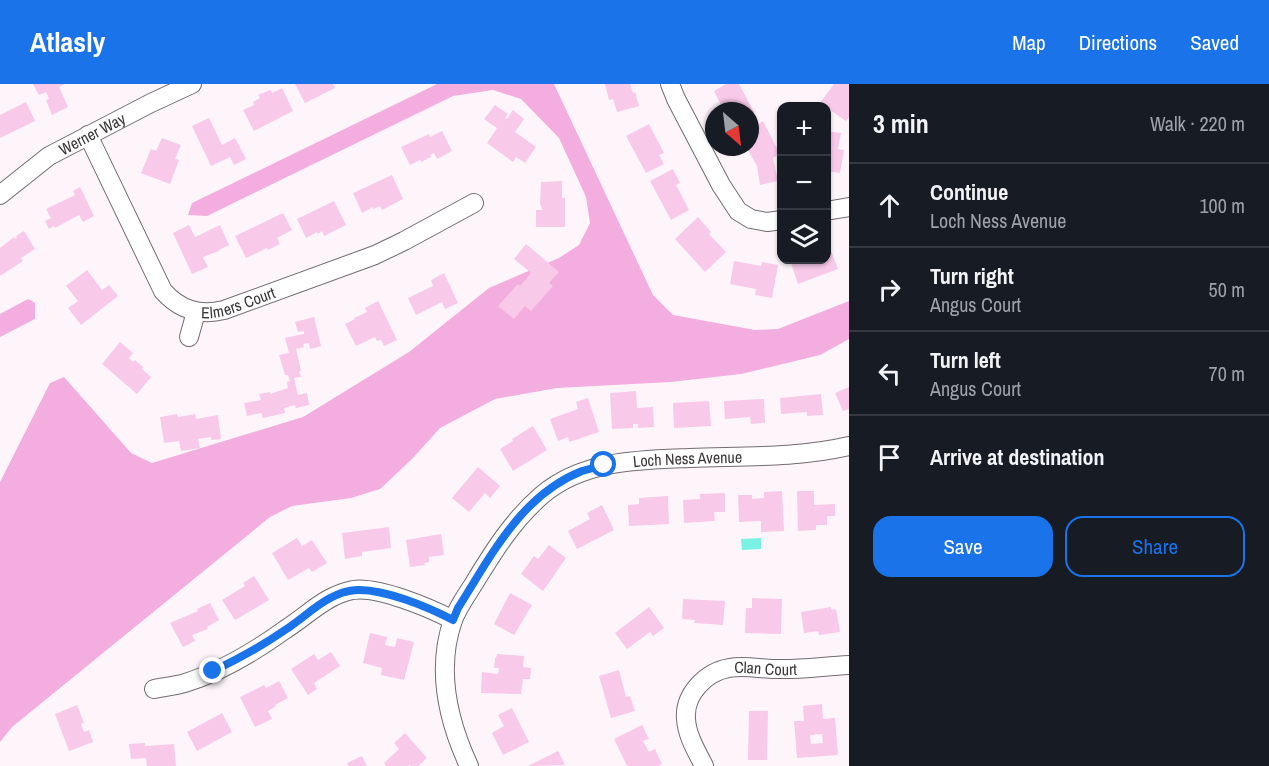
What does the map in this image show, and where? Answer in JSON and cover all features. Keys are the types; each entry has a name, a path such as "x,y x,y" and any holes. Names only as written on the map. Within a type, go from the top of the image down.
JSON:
{"street":[{"name":"Werner Way","path":"0,195 49,156 192,84"},
{"path":"670,84 721,185 738,211 751,219 767,222 777,221"},
{"name":"Elmers Court","path":"88,135 163,291 172,301 196,312 211,313 224,310 375,255 474,203"},
{"path":"831,210 849,207"},
{"path":"189,338 196,312"},
{"name":"Loch Ness Avenue","path":"469,766 450,717 445,681 446,644 458,608 502,538 544,493 582,471 604,465 671,459 815,452 849,446"},
{"path":"154,689 185,683 213,671 259,647 317,606 337,595 355,590 396,597 453,620"},
{"name":"Clan Court","path":"704,766 688,732 685,718 692,692 713,673 741,666 776,669 849,665"}],"shaded area":[{"path":"437,84 554,84 653,295 673,315 755,330 778,329 849,301 849,339 820,355 741,374 671,382 557,388 495,399 440,428 380,489 351,498 292,506 270,517 12,727 0,742 0,482 50,383 64,377 131,453 152,463 303,417 409,352 489,288 559,258 579,245 590,223 586,197 559,138 521,99 493,90 453,96 207,216 188,215 192,203"},
{"path":"28,299 35,303 35,319 0,337 0,314"},
{"path":"761,538 761,549 742,550 741,539"}],"building":[{"path":"33,84 65,84 59,87 68,107 52,115 46,100 49,99 46,92 39,95"},
{"path":"295,84 333,84 335,88 305,103"},
{"path":"605,84 630,84 639,106 617,112 613,99 609,100"},
{"path":"726,84 739,84 749,102 720,102 714,91"},
{"path":"834,84 849,84 849,117 846,121 831,111 831,102 821,102"},
{"path":"282,88 293,111 254,131 243,110 254,105 253,102 260,98 258,95 270,90 272,93"},
{"path":"26,102 35,121 0,138 0,115"},
{"path":"495,105 508,114 505,118 507,119 513,110 524,119 515,132 536,147 525,163 516,157 513,162 487,143 497,128 484,119"},
{"path":"209,118 222,145 235,138 246,159 234,165 230,157 211,166 192,126"},
{"path":"763,121 777,148 777,156 773,158 777,181 760,185 757,166 751,156 759,156 759,124"},
{"path":"649,124 664,153 659,155 664,164 646,173 626,136"},
{"path":"442,131 452,151 437,159 434,153 421,162 420,160 410,165 401,147 429,134 430,137"},
{"path":"831,132 841,133 838,149 844,150 840,173 831,172"},
{"path":"162,138 181,145 175,159 179,160 170,184 141,173 151,149 156,151"},
{"path":"673,169 680,183 676,185 689,210 671,220 650,181"},
{"path":"392,175 403,199 382,210 380,206 373,209 373,207 362,213 353,193"},
{"path":"562,181 562,198 565,198 565,227 536,227 536,210 542,210 540,205 541,182"},
{"path":"80,187 94,216 83,222 79,215 49,229 45,221 51,218 46,209 75,195 73,191"},
{"path":"334,201 346,225 324,236 322,231 306,238 297,219"},
{"path":"283,213 292,230 277,238 280,244 246,258 235,236"},
{"path":"698,217 711,232 709,234 726,252 705,272 675,239"},
{"path":"189,225 195,237 220,225 229,245 203,257 208,267 192,274 173,233"},
{"path":"24,231 35,249 21,258 23,261 0,276 0,248"},
{"path":"526,244 559,272 549,283 553,286 531,311 525,306 514,319 498,306 531,273 514,259"},
{"path":"831,251 838,269 798,284 791,264 831,264"},
{"path":"734,261 761,266 762,262 778,265 772,298 755,295 756,289 730,284"},
{"path":"87,270 102,290 109,285 118,296 81,325 68,308 78,301 66,286"},
{"path":"444,273 458,303 445,309 442,302 416,315 408,298 433,286 431,280"},
{"path":"378,301 397,340 384,346 381,340 377,341 375,337 356,346 345,324 367,312 365,308"},
{"path":"314,317 321,346 310,349 309,343 296,349 301,377 294,378 298,395 307,393 309,405 284,408 285,413 263,418 261,413 247,416 244,403 261,400 259,394 270,392 270,394 288,388 287,382 290,381 288,375 285,375 279,355 289,353 285,338 304,334 304,331 298,332 295,322"},
{"path":"120,342 133,353 129,358 133,362 135,360 151,377 137,394 102,364"},
{"path":"849,387 849,409 843,411 835,393"},
{"path":"636,391 637,408 653,407 654,427 638,428 638,424 633,424 633,428 612,429 610,393"},
{"path":"821,394 823,415 807,416 807,412 781,414 780,398"},
{"path":"588,398 599,432 569,442 568,437 558,441 550,419 578,409 576,402"},
{"path":"764,399 765,423 751,424 750,417 725,419 724,401"},
{"path":"709,401 711,426 674,428 673,403"},
{"path":"177,414 178,417 195,414 196,419 218,415 221,439 211,440 211,437 198,439 200,448 181,451 179,441 164,443 160,417"},
{"path":"533,426 547,450 513,471 500,449"},
{"path":"478,467 500,486 490,498 485,493 469,512 452,498"},
{"path":"782,491 784,531 761,532 761,521 739,522 738,495 752,495 752,499 764,498 764,492"},
{"path":"797,491 814,491 814,505 835,504 835,516 827,516 827,525 816,525 816,530 798,531"},
{"path":"725,493 725,512 714,512 715,521 684,523 683,500 700,499 700,494"},
{"path":"668,496 669,524 629,526 628,505 639,504 639,498"},
{"path":"602,505 614,530 577,549 568,531 590,519 587,513"},
{"path":"389,527 391,548 362,552 362,556 345,559 342,533"},
{"path":"441,534 444,555 429,557 429,562 424,563 425,565 410,567 406,540"},
{"path":"297,538 302,546 312,540 327,563 312,572 309,568 288,580 272,553"},
{"path":"549,545 566,558 543,591 521,574 534,556 538,559"},
{"path":"254,576 269,600 235,620 222,600 245,586 243,583"},
{"path":"510,593 532,605 514,635 494,624"},
{"path":"752,598 782,599 781,634 745,633 746,608 752,608"},
{"path":"683,599 725,601 723,625 694,623 695,620 682,619"},
{"path":"210,603 219,620 207,627 208,629 192,635 195,641 183,647 170,623"},
{"path":"649,607 664,628 653,636 650,632 627,649 615,633"},
{"path":"831,607 831,610 836,609 840,632 819,635 818,631 804,633 801,612"},
{"path":"370,633 387,637 385,645 395,647 397,638 414,642 404,680 381,675 382,668 363,663"},
{"path":"331,652 340,666 314,683 317,689 308,695 291,669 314,654 318,660"},
{"path":"497,654 524,656 523,667 531,668 530,679 523,679 521,694 481,693 482,672 498,674 499,668 494,668"},
{"path":"619,670 626,697 630,696 635,711 611,718 599,676"},
{"path":"279,681 288,698 268,711 272,719 255,727 240,697 264,685 266,688"},
{"path":"822,704 823,719 835,718 838,755 797,758 794,721 804,721 803,706","holes":["822,734 823,743 811,744 810,735"]},
{"path":"77,705 84,723 81,724 84,732 89,730 93,742 69,751 55,714"},
{"path":"512,708 529,742 503,755 492,733 504,726 498,715"},
{"path":"749,711 768,711 767,760 748,760"},
{"path":"222,713 232,732 197,751 187,732"},
{"path":"642,725 649,739 643,741 649,752 655,749 662,764 658,766 627,766 614,739"},
{"path":"405,733 427,758 418,766 386,766 384,763 399,749 394,743"},
{"path":"145,743 145,746 174,744 176,766 147,766 146,758 131,759 129,744"},
{"path":"558,751 565,765 528,766"},
{"path":"362,756 367,766 349,766 347,763"}],"route":[{"path":"213,671 250,653 317,606 337,595 355,590 396,597 453,620 458,608 502,538 525,511 544,493 562,481 582,471 604,465"}]}
